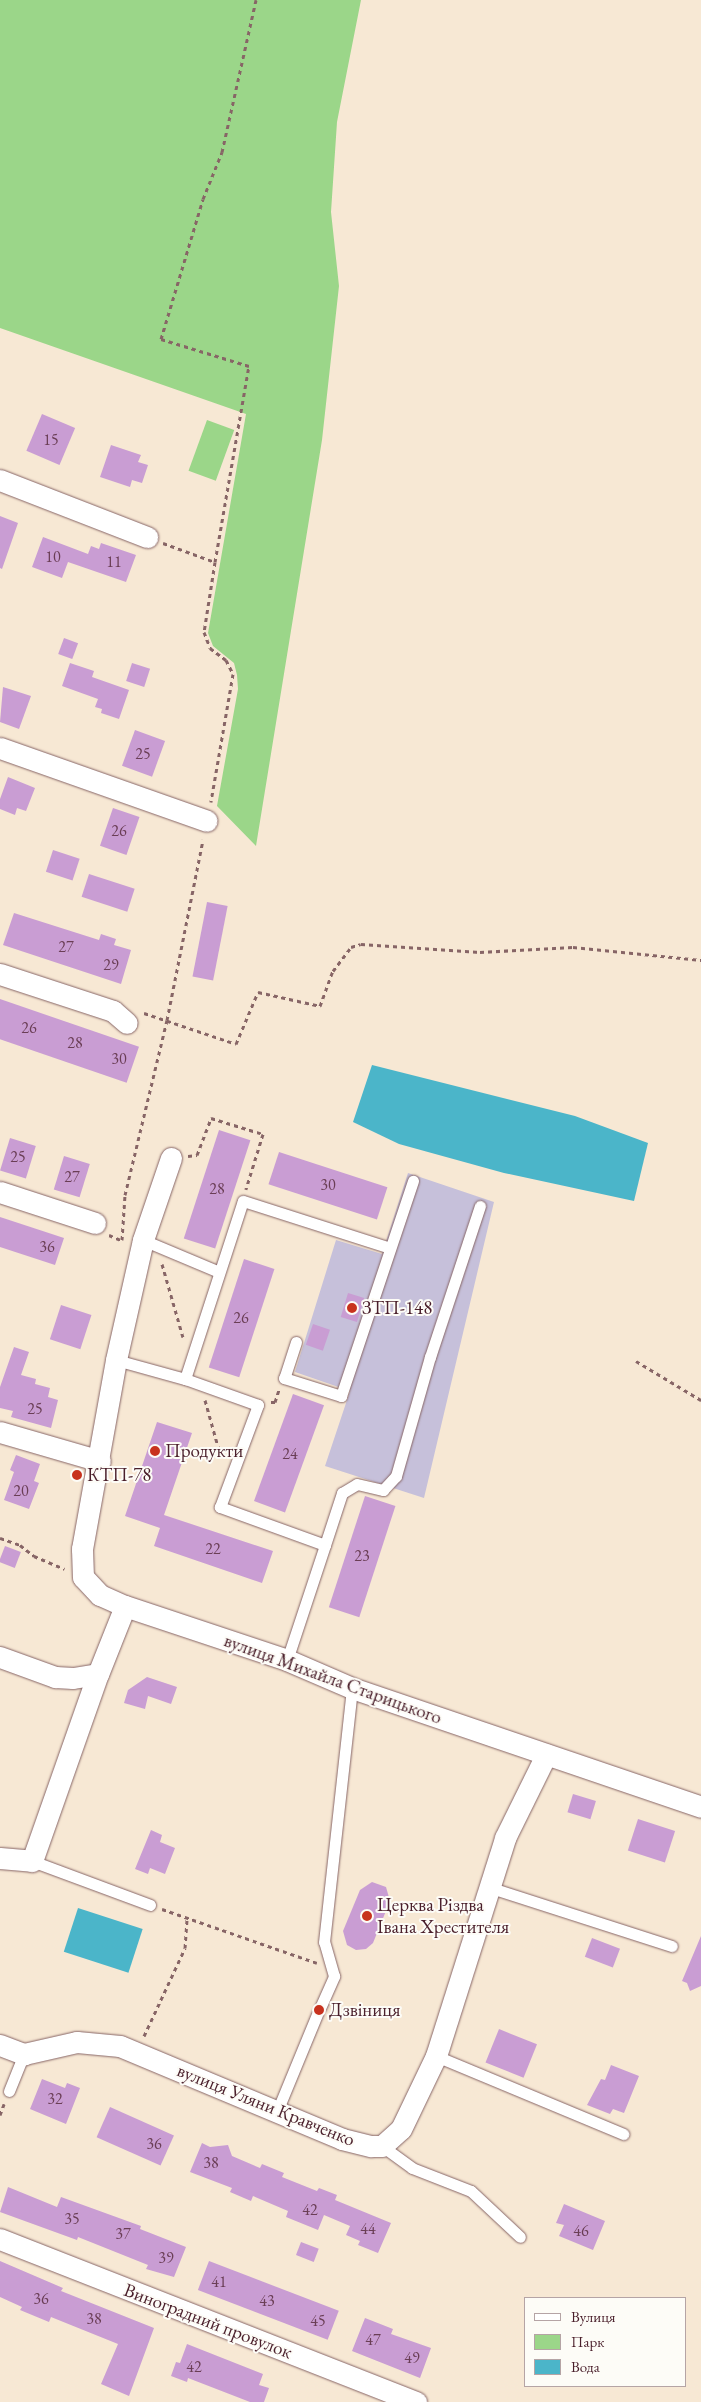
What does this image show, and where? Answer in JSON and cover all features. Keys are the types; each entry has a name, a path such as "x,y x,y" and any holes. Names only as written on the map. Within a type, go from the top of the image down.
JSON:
{"street":[{"path":"0,480 147,537"},
{"path":"0,748 207,821"},
{"path":"0,974 120,1017"},
{"path":"83,1576 82,1549 100,1461 116,1360 142,1243 171,1158"},
{"path":"0,1192 95,1223"},
{"path":"0,1432 100,1461"},
{"name":"вулиця Михайла Старицького","path":"83,1576 100,1594 125,1606 287,1660 352,1688 701,1807"},
{"path":"0,1858 32,1861 98,1674 125,1606"},
{"path":"0,1657 55,1676 73,1678 98,1674"},
{"name":"вулиця Уляни Кравченко","path":"24,2054 77,2042 100,2043 136,2051 249,2102 278,2110 342,2139 371,2146 382,2146 401,2129 436,2056 505,1838 546,1755"},
{"path":"0,2045 24,2054"},
{"name":"Виноградний провулок","path":"0,2239 416,2402"}],"lane":[{"path":"296,1342 284,1378 341,1396 412,1181"},
{"path":"185,1379 243,1201 390,1248"},
{"path":"287,1660 342,1493 357,1484 383,1490 396,1476 430,1357 480,1206"},
{"path":"142,1243 219,1272"},
{"path":"116,1360 185,1379 258,1405 220,1508 325,1545"},
{"path":"278,2110 334,1976 324,1942 352,1688"},
{"path":"32,1861 150,1904"},
{"path":"488,1887 672,1946"},
{"path":"10,2091 24,2054"},
{"path":"436,2056 623,2134"},
{"path":"382,2146 412,2168 471,2191 520,2237"}],"path":[{"path":"122,1240 125,1194 167,1020 233,688 234,674 226,660 210,648 204,632 249,366 161,339 204,199 222,152 256,0"},
{"path":"147,537 215,562"},
{"path":"120,1017 136,1011 236,1044 258,992 320,1006 333,970 351,947 361,944 480,952 573,947 701,960"},
{"path":"171,1158 197,1156 211,1118 263,1134 243,1201"},
{"path":"95,1223 111,1237 142,1243"},
{"path":"636,1362 701,1400"},
{"path":"258,1405 274,1402 284,1378"},
{"path":"0,1538 83,1576"},
{"path":"150,1904 331,1968"},
{"path":"136,2051 184,1948 187,1918"}],"shaded area":[{"path":"408,1173 494,1202 424,1498 325,1466 350,1391 295,1372 336,1240 382,1254"}],"green space":[{"path":"0,0 361,0 337,122 331,212 339,286 322,440 256,846 217,806 238,689 234,663 213,646 208,633 246,414 0,328"},
{"path":"207,420 234,430 216,481 189,471"}],"water":[{"path":"372,1065 575,1116 648,1143 634,1201 504,1173 399,1144 353,1122"},
{"path":"78,1908 143,1929 128,1973 64,1952"}],"building":[{"path":"42,414 75,428 60,465 26,451"},
{"path":"111,445 141,455 138,462 148,465 142,483 132,480 130,487 100,477"},
{"path":"0,516 18,523 2,569 0,568"},
{"path":"43,537 88,554 91,546 99,549 101,543 136,555 126,582 68,562 62,578 32,567"},
{"path":"64,638 78,643 72,659 58,654"},
{"path":"70,663 94,671 92,677 129,690 119,719 101,713 102,709 95,707 98,699 62,686"},
{"path":"132,663 150,669 144,687 126,681"},
{"path":"3,687 31,696 19,729 0,722"},
{"path":"135,730 165,741 152,777 122,766"},
{"path":"8,777 35,788 26,811 17,808 15,815 0,809 0,799"},
{"path":"113,808 139,817 126,855 100,846"},
{"path":"53,850 80,859 73,881 46,872"},
{"path":"89,874 135,889 127,912 82,897"},
{"path":"207,902 228,906 213,981 192,977"},
{"path":"14,913 99,940 101,934 116,939 114,945 131,950 121,984 3,945"},
{"path":"0,999 139,1047 127,1083 0,1039"},
{"path":"219,1130 250,1140 215,1249 184,1238"},
{"path":"10,1138 36,1146 26,1178 0,1171"},
{"path":"279,1152 387,1187 377,1220 268,1184"},
{"path":"64,1156 90,1164 80,1197 54,1189"},
{"path":"0,1217 64,1238 55,1265 0,1247"},
{"path":"244,1259 274,1269 239,1377 209,1367"},
{"name":"ЗТП-148","path":"348,1293 364,1298 357,1322 341,1317"},
{"path":"61,1305 91,1315 80,1349 50,1339"},
{"path":"313,1324 330,1330 323,1351 306,1345"},
{"path":"14,1347 29,1352 21,1375 36,1379 35,1384 50,1388 48,1397 58,1400 51,1428 11,1417 13,1411 0,1408 0,1387"},
{"path":"293,1394 324,1405 285,1512 254,1501"},
{"path":"157,1422 192,1433 164,1515 273,1551 262,1583 154,1546 160,1528 125,1516"},
{"path":"16,1455 40,1464 34,1481 39,1483 29,1509 4,1500 14,1472 10,1470"},
{"path":"365,1496 395,1506 359,1617 329,1607"},
{"path":"5,1546 21,1552 15,1568 0,1562"},
{"path":"147,1677 177,1687 171,1704 148,1696 145,1709 124,1703 128,1690"},
{"path":"573,1794 596,1801 590,1819 567,1812"},
{"path":"638,1819 675,1831 665,1862 628,1850"},
{"path":"151,1830 162,1835 160,1842 175,1848 165,1874 150,1868 148,1874 135,1869"},
{"name":"Церква Різдва Івана Хрестителя","path":"372,1882 386,1887 390,1901 373,1943 366,1949 356,1950 347,1945 343,1931 360,1890"},
{"path":"701,1936 701,1986 690,1991 687,1983 682,1981"},
{"path":"592,1938 620,1949 613,1967 585,1957"},
{"path":"499,2029 537,2044 524,2078 486,2062"},
{"path":"611,2065 639,2076 624,2113 613,2109 610,2114 587,2105 601,2079 605,2080"},
{"path":"42,2079 65,2088 67,2083 80,2088 66,2124 30,2109"},
{"path":"110,2107 174,2135 161,2166 97,2137"},
{"path":"202,2143 210,2147 228,2145 232,2156 260,2168 262,2164 284,2173 282,2177 317,2191 319,2188 337,2195 335,2200 391,2223 378,2253 358,2245 360,2241 346,2235 350,2226 324,2215 318,2230 286,2217 288,2211 253,2196 251,2201 230,2192 232,2188 190,2172"},
{"path":"8,2187 57,2207 61,2197 141,2226 140,2229 186,2247 174,2277 146,2269 148,2265 78,2237 77,2240 0,2212"},
{"path":"564,2204 605,2221 593,2250 559,2236 564,2225 556,2223"},
{"path":"301,2242 319,2249 314,2262 296,2255"},
{"path":"0,2261 63,2288 61,2291 154,2328 129,2396 101,2384 118,2344 51,2317 49,2322 20,2310 22,2307 0,2297"},
{"path":"209,2261 339,2311 328,2340 198,2290"},
{"path":"365,2318 393,2329 391,2334 431,2348 420,2378 352,2351"},
{"path":"187,2344 263,2374 259,2385 269,2388 264,2402 250,2402 188,2378 187,2382 171,2376 176,2362 180,2363"}],"place":[{"name":"ЗТП-148","path":"352,1308"},
{"name":"Продукти","path":"155,1451"},
{"name":"КТП-78","path":"77,1475"},
{"name":"Церква Різдва Івана Хрестителя","path":"367,1916"},
{"name":"Дзвіниця","path":"319,2010"}]}
